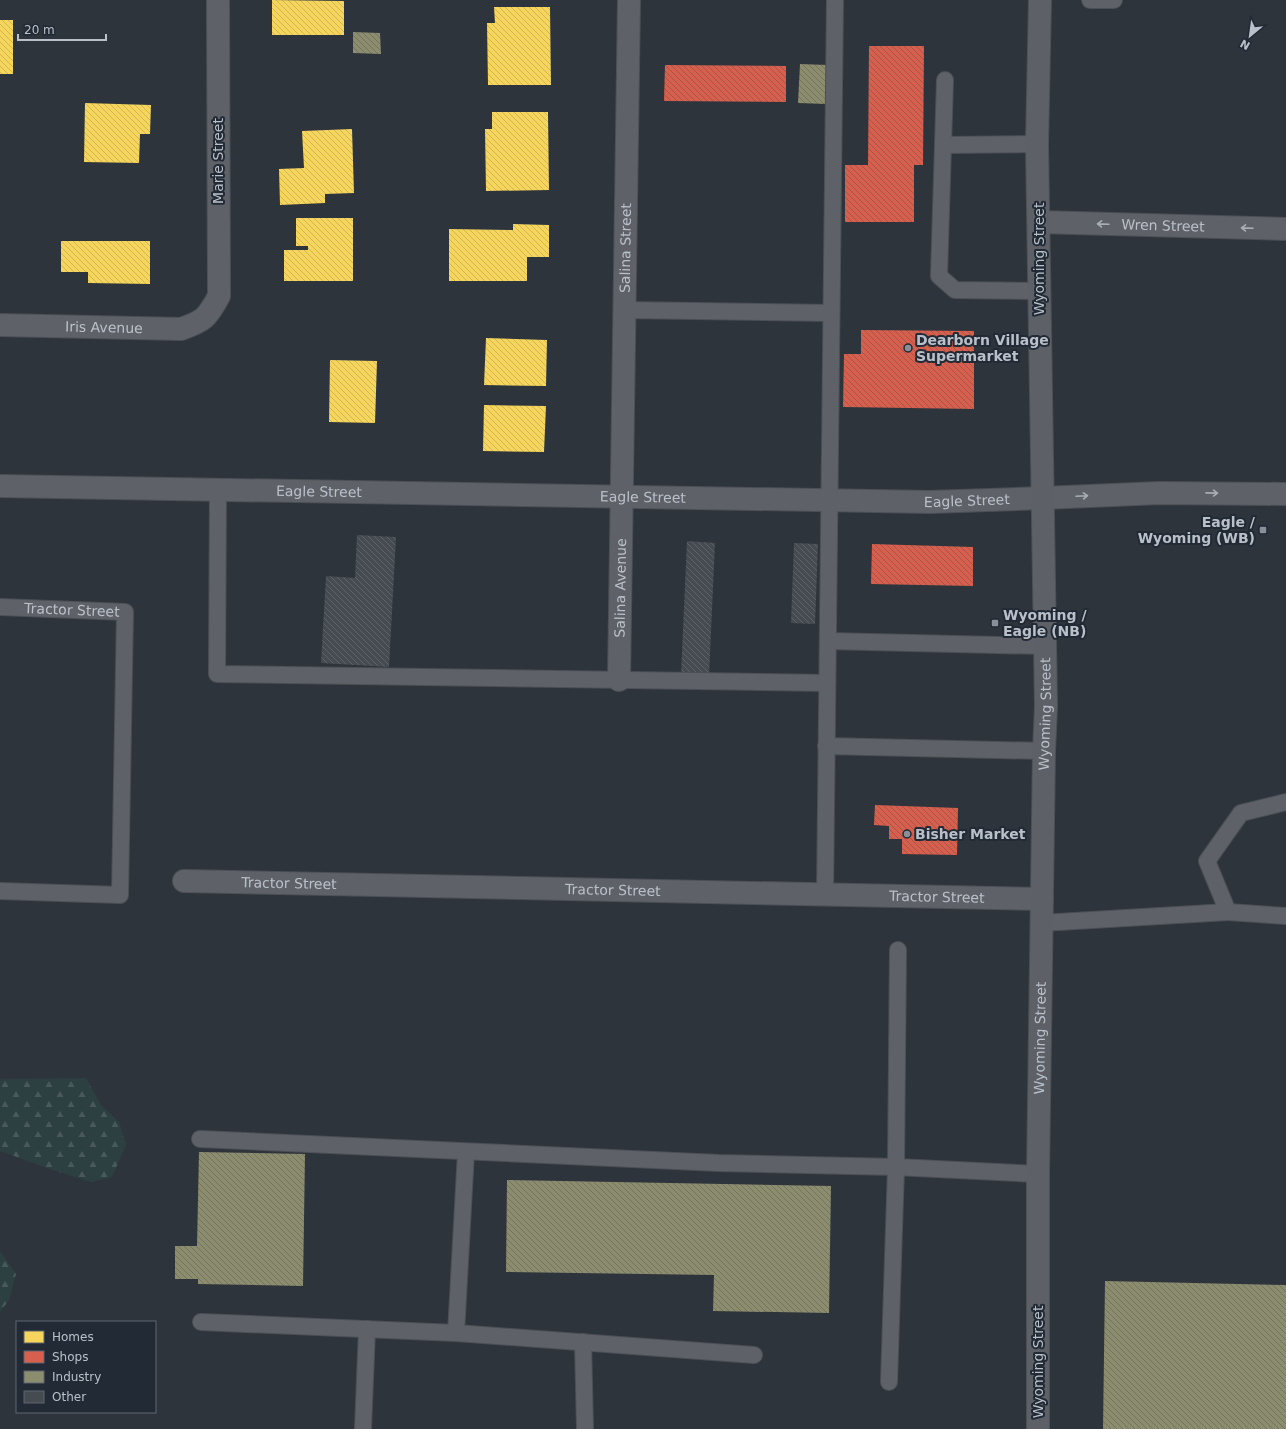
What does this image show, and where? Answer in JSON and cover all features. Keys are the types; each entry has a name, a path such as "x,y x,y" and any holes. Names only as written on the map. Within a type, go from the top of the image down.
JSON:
{"main road":[{"name":"Wyoming Street","path":"1038,1429 1038,1174 1041,923 1046,706 1037,144 1040,0"}],"street":[{"name":"Marie Street","path":"205,318 211,311 218,296 218,0"},
{"name":"Salina Street","path":"621,497 629,0"},
{"name":"Wren Street","path":"1039,222 1286,229"},
{"name":"Iris Avenue","path":"0,325 181,329 198,323 205,318"},
{"name":"Eagle Street","path":"0,486 930,502 1160,493 1286,494"},
{"name":"Salina Avenue","path":"619,680 621,497"},
{"name":"Tractor Street","path":"184,881 1042,900"}],"lane":[{"path":"825,895 835,0"},
{"path":"1090,0 1114,0"},
{"path":"945,80 940,276 955,290 1039,291"},
{"path":"943,145 1037,144"},
{"path":"624,310 831,312"},
{"path":"218,490 217,674 827,683"},
{"name":"Tractor Street","path":"0,608 125,612 120,895 0,891"},
{"path":"828,641 1045,646"},
{"path":"826,746 1044,751"},
{"path":"1228,912 1207,861 1241,813 1286,802"},
{"path":"1041,923 1228,912 1286,916"},
{"path":"889,1382 896,1167 898,950"},
{"path":"200,1139 719,1163 896,1167 1038,1174"},
{"path":"456,1333 466,1152"},
{"path":"201,1322 456,1333 754,1354"},
{"path":"363,1429 367,1329"},
{"path":"584,1342 585,1429"}],"green space":[{"path":"86,1078 101,1105 119,1122 126,1145 112,1177 91,1182 0,1151 0,1079"},
{"path":"0,1251 16,1274 9,1300 0,1312"}],"building: Homes":[{"path":"272,0 344,1 344,35 272,35"},
{"path":"494,7 550,7 551,85 488,85 487,23 495,23"},
{"path":"0,20 13,20 13,74 0,74"},
{"path":"85,103 151,105 150,134 140,134 139,163 84,162"},
{"path":"492,112 548,112 549,190 486,191 485,129 492,129"},
{"path":"352,129 354,193 325,194 325,203 280,205 279,169 304,168 302,131"},
{"path":"296,218 353,218 353,281 284,281 284,250 308,250 308,246 296,246"},
{"path":"513,224 549,225 549,257 527,257 527,281 449,281 449,229 513,230"},
{"path":"61,241 150,241 150,284 88,283 88,272 61,272"},
{"path":"486,338 547,340 546,386 484,385"},
{"path":"330,360 377,361 375,423 329,422"},
{"path":"484,405 546,406 544,452 483,451"}],"building: Shops":[{"path":"869,46 924,46 923,165 914,165 914,222 845,222 845,165 868,165"},
{"path":"665,65 786,66 786,102 664,101"},
{"path":"861,330 974,331 974,409 843,407 844,354 861,354"},
{"path":"872,544 973,547 973,586 871,584"},
{"path":"875,805 958,808 957,855 902,854 902,839 889,839 889,826 874,825"}],"building: Industry":[{"path":"353,32 380,33 381,54 353,53"},
{"path":"800,64 828,65 826,104 798,103"},
{"path":"199,1152 305,1154 303,1286 198,1284 198,1279 175,1279 175,1246 197,1246"},
{"path":"507,1180 831,1186 829,1313 713,1311 714,1275 506,1272"},
{"path":"1105,1281 1286,1285 1286,1429 1103,1429"}],"building: Other":[{"path":"357,535 396,537 389,667 321,663 326,576 355,578"},
{"path":"687,541 715,543 709,676 681,675"},
{"path":"794,543 818,544 815,624 791,623"}],"place":[{"name":"Dearborn Village Supermarket","path":"908,348"},
{"name":"Eagle / Wyoming (WB)","path":"1263,530"},
{"name":"Wyoming / Eagle (NB)","path":"995,623"},
{"name":"Bisher Market","path":"907,834"}]}
